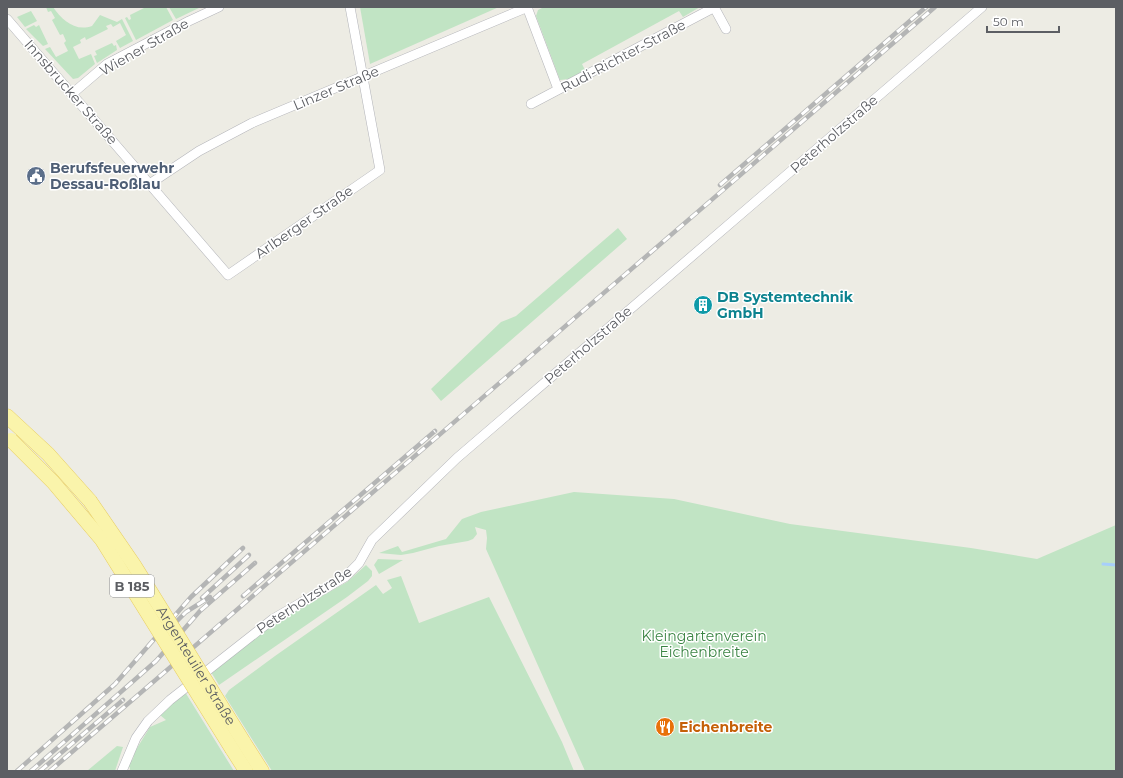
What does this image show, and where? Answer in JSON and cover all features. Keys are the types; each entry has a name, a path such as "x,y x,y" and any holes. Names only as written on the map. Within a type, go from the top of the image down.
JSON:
{"main road":[{"name":"Argenteuiler Straße","path":"7,416 21,428 68,476 110,529 238,745 246,771"},
{"name":"Argenteuiler Straße","path":"9,438 53,482 102,540 238,745 262,771"}],"street":[{"name":"Wiener Straße","path":"73,93 107,64 219,7"},
{"path":"350,7 362,76"},
{"path":"527,7 558,89"},
{"name":"Linzer Straße","path":"151,183 199,151 252,124 527,7"},
{"path":"715,7 726,29"},
{"name":"Rudi-Richter-Straße","path":"531,104 715,7"},
{"name":"Peterholzstraße","path":"122,771 130,749 142,728 158,711 195,679 273,619 345,577 359,563 372,540 457,458 982,7"},
{"name":"Innsbrucker Straße","path":"7,19 151,183 228,275"},
{"name":"Arlberger Straße","path":"228,275 380,170 362,76"}],"green space":[{"path":"46,7 53,7 60,16 70,24 80,27 92,26 100,15 117,22 122,19 133,41 120,48 116,41 126,35 120,23 113,27 111,24 106,26 108,29 86,40 85,37 80,40 81,43 73,47 79,59 91,54 95,64 78,78 73,79 45,49 50,47 56,57 68,51 64,43 66,41 63,34 60,35 52,20 55,18 51,11 48,12"},
{"path":"146,7 166,7 173,20 136,40 125,18 127,17 129,20 131,19 130,15"},
{"path":"169,7 201,7 176,19"},
{"path":"360,7 499,7 370,64"},
{"path":"544,7 700,7 683,17 679,11 582,64 585,70 569,79 560,80 536,16 538,10"},
{"path":"31,11 37,21 25,27 17,17"},
{"path":"34,25 36,27 39,25 48,44 43,46 26,29"},
{"path":"112,43 114,46 116,45 117,50 97,63 94,56 97,55 95,51"},
{"path":"618,228 627,239 441,401 431,389 501,322 516,316"},
{"name":"Kleingartenverein Eichenbreite","path":"574,492 674,499 790,524 971,548 1037,559 1116,525 1116,771 585,771 486,549 486,530 475,527 477,534 473,539 413,553 401,555 379,553 398,546 402,552 446,539 462,519 481,512"},
{"path":"378,559 403,560 379,574 374,565"},
{"path":"366,565 372,571 372,576 368,581 219,685 211,672 261,633 288,615 347,582"},
{"path":"401,576 419,623 489,597 562,742 574,771 272,771 225,696 229,690 275,656 376,585 383,594 392,588 387,580"},
{"path":"185,692 234,771 130,771 130,767 124,771 119,771 133,759 134,753 150,727 166,720 160,715"},
{"path":"117,746 123,747 115,771 87,771"}],"waterway":[{"path":"1103,564 1116,565"}],"railway":[{"path":"720,185 926,7"},
{"path":"50,771 935,7"},
{"path":"243,596 435,431"},
{"path":"17,771 115,684 191,597 243,548"},
{"path":"202,598 249,555"},
{"path":"31,771 156,661 200,611 255,563"},
{"path":"170,628 186,612 210,597"},
{"path":"40,771 123,700"}],"place":[{"name":"Berufsfeuerwehr Dessau-Roßlau","path":"36,176"},
{"name":"DB Systemtechnik GmbH","path":"703,305"},
{"name":"Eichenbreite","path":"665,727"}]}
